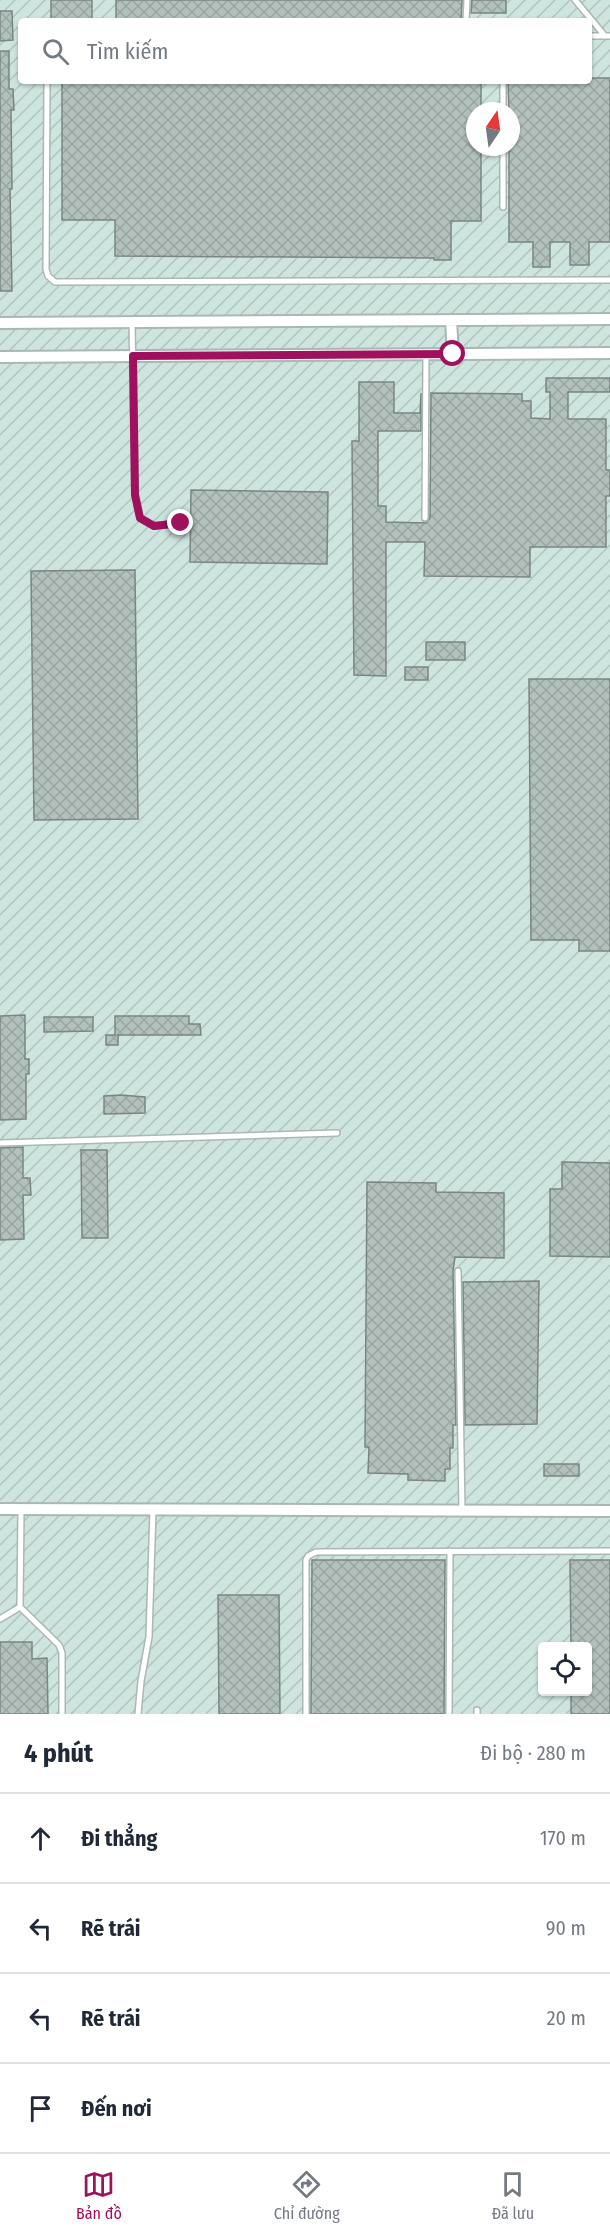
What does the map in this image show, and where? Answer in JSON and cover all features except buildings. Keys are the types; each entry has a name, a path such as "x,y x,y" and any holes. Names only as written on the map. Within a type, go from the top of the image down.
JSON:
{"street":[{"path":"0,323 610,319"},
{"path":"451,320 453,354"},
{"path":"0,357 610,352"},
{"path":"0,1509 610,1511"}],"lane":[{"path":"466,18 467,0"},
{"path":"575,0 591,18"},
{"path":"592,19 607,36"},
{"path":"47,84 46,268 48,276 55,282 610,280"},
{"path":"503,84 503,102"},
{"path":"503,156 503,207"},
{"path":"132,322 135,495 140,518 154,526 181,523"},
{"path":"425,518 426,355"},
{"path":"0,1143 337,1133"},
{"path":"458,1271 462,1511"},
{"path":"21,1509 20,1607 59,1645 62,1653 62,1714"},
{"path":"138,1714 149,1637 153,1510"},
{"path":"449,1714 450,1551"},
{"path":"306,1714 306,1560 308,1556 316,1552 610,1551"},
{"path":"0,1619 20,1607"}],"shaded area":[{"path":"0,0 610,0 610,1714 0,1714"}],"route":[{"path":"181,523 154,526 140,518 135,495 133,356 453,354"}]}
